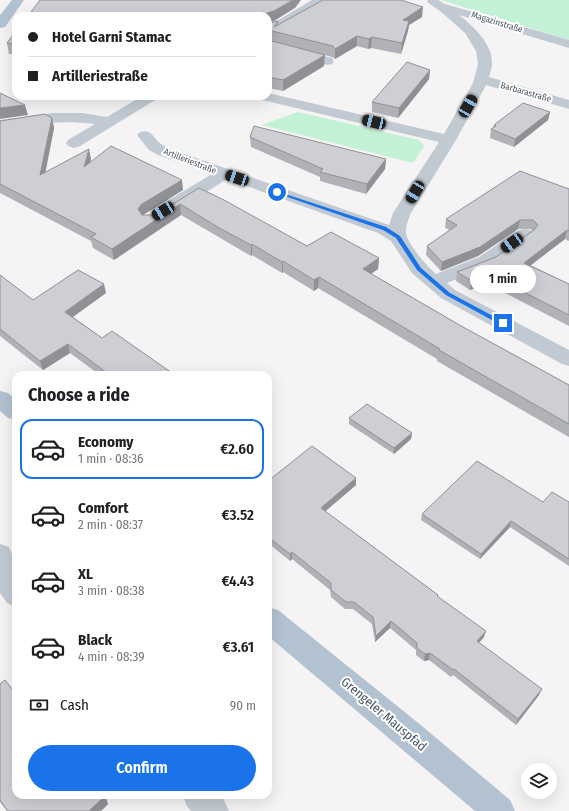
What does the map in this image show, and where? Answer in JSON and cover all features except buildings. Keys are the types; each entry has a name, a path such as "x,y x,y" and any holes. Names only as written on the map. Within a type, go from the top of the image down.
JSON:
{"main road":[{"path":"0,24 18,0"},
{"path":"0,399 12,409"},
{"name":"Grengeler Mauspfad","path":"272,622 411,736 499,811"}],"street":[{"path":"272,27 280,25 320,0"},
{"path":"398,237 398,225 402,213 448,140 482,79 485,64 483,51 470,31 456,18 429,1"},
{"name":"Magazinstraße","path":"429,1 569,44"},
{"path":"272,46 327,61"},
{"name":"Barbarastraße","path":"482,79 569,105"},
{"path":"272,98 448,140"},
{"path":"74,143 104,121 144,100"},
{"path":"0,125 32,118 82,117 104,121"},
{"name":"Artilleriestraße","path":"145,135 155,147 164,152 224,174 384,228 398,237 419,269 448,294 569,359"},
{"path":"163,211 224,174"},
{"path":"434,282 486,261 525,234"},
{"path":"0,555 12,589"},
{"path":"202,799 213,811"}],"green space":[{"path":"441,0 569,0 569,40"},
{"path":"298,112 419,140 424,146 413,163 262,125"}],"route":[{"path":"277,192 384,228 398,237 419,269 448,294 503,323"}]}
